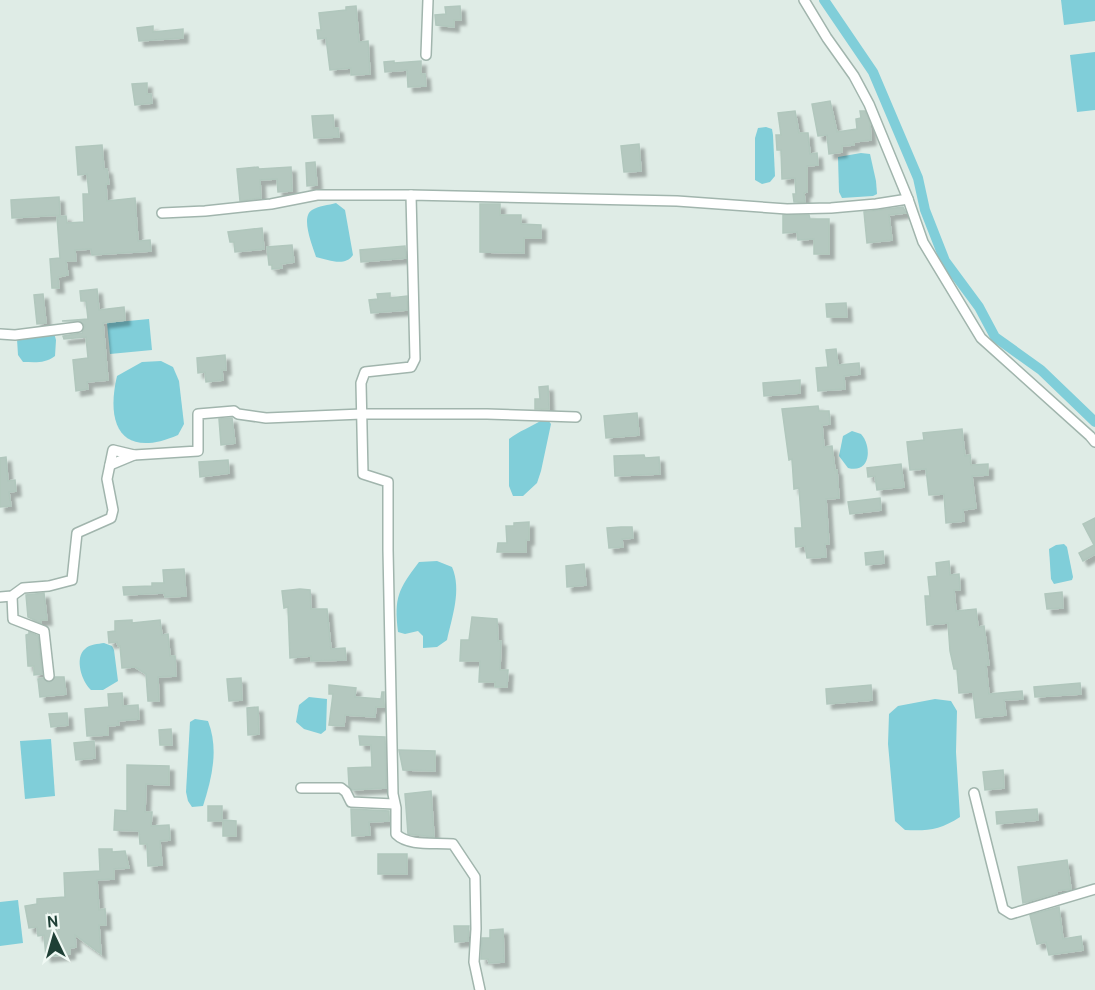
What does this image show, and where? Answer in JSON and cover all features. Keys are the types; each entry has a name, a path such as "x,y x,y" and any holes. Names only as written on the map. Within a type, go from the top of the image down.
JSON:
{"street":[{"path":"426,55 428,0"},
{"path":"804,0 854,76 869,104 923,242 981,339 1095,442"},
{"path":"162,213 260,205 317,195 677,201 787,209 831,208 908,199"},
{"path":"411,195 415,359 411,367 365,372 361,383 363,474 388,482 396,834 412,842 453,844 475,877 477,929 474,962 480,990"},
{"path":"0,334 15,335 78,327"},
{"path":"0,597 12,596 23,588 49,586 72,580 77,533 111,518 113,510 107,479 113,450 134,455 198,451 198,414 234,411 238,414 266,418 362,414 576,417"},
{"path":"12,596 14,618 44,631 49,676"},
{"path":"301,788 341,788 351,802 394,804"},
{"path":"974,794 1003,909 1011,915 1095,889"}],"water":[{"path":"1061,0 1095,0 1095,21 1064,25"},
{"path":"1095,52 1095,110 1077,112 1070,55"},
{"path":"758,128 772,129 775,176 770,182 762,184 755,180 755,138"},
{"path":"861,153 870,154 877,194 842,198 839,192 838,157"},
{"path":"336,203 345,210 353,255 350,259 341,262 316,257 307,225 307,219 312,210"},
{"path":"149,319 152,350 110,354 107,323"},
{"path":"54,333 55,356 43,361 23,362 18,355 17,339"},
{"path":"161,361 173,367 179,381 184,424 178,435 159,441 144,443 131,440 122,434 114,410 117,376 142,362"},
{"path":"542,420 548,420 551,424 537,483 523,496 513,496 509,486 509,439"},
{"path":"852,431 861,434 865,439 868,452 865,463 856,469 848,468 839,456 843,436"},
{"path":"1064,544 1067,547 1073,577 1072,580 1054,584 1051,579 1049,549"},
{"path":"437,561 452,567 456,585 455,604 447,640 437,647 423,648 423,636 418,631 405,634 398,632 397,602 402,587 419,562"},
{"path":"104,643 112,646 114,650 118,681 103,690 91,690 82,676 80,658 87,647"},
{"path":"309,697 327,699 326,730 321,734 304,729 296,722 299,705"},
{"path":"935,699 951,701 957,711 956,752 960,817 934,829 905,830 895,821 888,744 889,714 898,706"},
{"path":"195,719 208,721 214,753 203,806 192,807 186,792 190,722"},
{"path":"51,739 55,796 25,799 20,741"},
{"path":"18,900 23,943 0,946 0,902"}],"building":[{"path":"356,6 359,42 368,41 370,74 351,75 351,68 330,70 326,38 318,39 317,30 321,30 319,13 346,10 346,7"},
{"path":"460,6 461,20 454,20 454,27 436,25 435,15 446,14 445,7"},
{"path":"153,26 153,32 183,29 183,38 139,41 137,28"},
{"path":"394,61 394,63 421,61 421,74 425,74 426,86 408,87 407,70 385,72 384,62"},
{"path":"147,83 147,94 151,94 152,103 135,105 132,84"},
{"path":"830,101 837,132 857,129 856,119 861,118 860,111 865,111 870,123 871,140 842,146 842,152 829,154 827,135 818,136 812,104"},
{"path":"795,111 799,133 808,133 810,154 817,153 818,165 807,166 805,202 794,202 795,178 782,179 781,150 777,150 776,135 781,135 778,113"},
{"path":"333,115 334,128 338,128 339,137 314,138 312,116"},
{"path":"639,144 641,171 624,172 621,146"},
{"path":"102,145 104,169 107,169 109,184 106,184 107,201 135,198 138,241 150,240 151,251 92,255 91,249 75,250 76,261 66,261 68,275 58,277 59,288 52,288 50,259 60,258 57,217 66,216 67,223 84,222 83,194 89,194 87,174 78,175 76,147"},
{"path":"315,162 317,185 307,186 306,163"},
{"path":"258,167 259,169 291,167 292,191 278,192 277,179 260,180 261,198 240,201 237,169"},
{"path":"59,197 60,215 12,218 11,200"},
{"path":"480,204 500,204 500,215 521,215 521,224 541,225 541,238 524,238 524,253 480,252"},
{"path":"903,207 906,213 889,215 892,240 867,243 864,212"},
{"path":"783,215 809,215 810,219 829,219 829,254 814,254 814,239 798,240 797,232 783,233"},
{"path":"262,228 264,249 235,252 234,242 230,242 228,232"},
{"path":"292,245 294,262 281,264 282,268 272,269 272,265 269,265 267,247"},
{"path":"405,246 406,258 361,262 360,250"},
{"path":"97,289 99,310 124,307 125,320 103,323 108,380 87,382 88,389 76,391 73,360 88,358 86,337 64,339 63,336 82,333 85,326 80,321 62,321 88,319 86,301 81,301 80,291"},
{"path":"390,293 390,298 407,296 407,310 371,313 369,300 378,299 377,294"},
{"path":"43,294 46,323 37,324 34,295"},
{"path":"846,303 847,317 827,317 826,304"},
{"path":"836,349 838,365 859,363 860,374 844,376 845,389 818,391 816,368 828,367 826,350"},
{"path":"225,355 226,370 222,370 223,380 206,382 205,372 198,373 197,358"},
{"path":"800,380 800,393 764,396 763,383"},
{"path":"548,386 549,409 535,409 535,399 540,399 539,387"},
{"path":"818,406 819,411 829,411 830,424 822,425 824,447 832,446 839,498 826,499 829,544 825,544 826,557 807,558 805,546 796,547 795,528 802,528 799,488 794,489 792,459 789,460 782,409"},
{"path":"637,413 639,435 606,438 604,416"},
{"path":"232,418 235,443 221,445 219,419"},
{"path":"962,429 965,456 970,455 971,465 988,464 988,475 972,476 976,508 963,510 964,521 946,523 944,494 929,495 926,469 910,470 907,442 924,440 923,433"},
{"path":"644,455 645,458 659,457 660,474 615,476 614,456"},
{"path":"6,457 8,481 15,480 16,491 9,492 11,506 0,507 0,458"},
{"path":"228,460 229,473 200,477 199,462"},
{"path":"901,464 904,487 877,490 875,476 868,477 867,468"},
{"path":"880,498 881,510 850,514 848,502"},
{"path":"1095,518 1095,554 1083,561 1079,553 1094,545 1083,524"},
{"path":"529,522 526,552 497,552 498,543 507,543 506,526"},
{"path":"632,527 633,538 622,539 623,547 609,548 607,528"},
{"path":"883,551 884,563 866,565 865,553"},
{"path":"949,561 950,575 959,574 960,590 954,590 956,611 976,609 978,627 984,626 989,665 986,665 989,694 1022,691 1023,699 1004,700 1006,715 976,718 973,692 959,693 957,669 954,669 950,651 948,623 927,625 925,596 930,596 928,577 937,576 936,563"},
{"path":"584,564 586,585 567,587 566,566"},
{"path":"184,569 186,596 165,597 164,593 124,595 123,587 152,586 152,583 164,583 163,570"},
{"path":"310,590 311,609 327,609 331,649 345,648 346,660 311,661 311,656 290,658 288,607 284,608 282,591"},
{"path":"1062,592 1063,608 1047,609 1045,594"},
{"path":"44,593 47,620 41,620 41,623 28,617 26,595"},
{"path":"472,617 497,619 498,641 501,641 500,670 508,670 507,687 495,687 495,682 479,682 480,661 460,661 461,640 469,640"},
{"path":"132,620 132,623 160,620 162,635 168,634 170,656 175,656 176,676 158,677 159,701 148,701 146,674 135,667 122,668 120,646 117,642 109,643 108,632 115,631 115,621"},
{"path":"29,632 38,636 42,674 34,675 34,666 28,666 26,635"},
{"path":"55,677 64,677 66,694 40,697 38,679 43,678 49,683"},
{"path":"241,678 242,700 229,701 227,679"},
{"path":"1080,683 1081,694 1035,697 1034,687"},
{"path":"329,685 356,688 355,697 381,699 382,692 384,692 384,707 376,707 375,717 345,715 344,726 329,725 333,694 329,694"},
{"path":"871,685 872,700 827,704 826,689"},
{"path":"122,693 123,706 138,705 139,719 118,721 119,725 108,726 108,735 87,736 85,709 109,707 108,694"},
{"path":"258,707 259,734 248,735 247,708"},
{"path":"67,713 68,725 51,727 49,714"},
{"path":"171,729 172,745 160,745 159,730"},
{"path":"359,736 385,737 386,788 352,790 349,786 348,768 372,767 371,745 360,745"},
{"path":"94,741 95,758 76,760 74,743"},
{"path":"399,750 435,751 435,771 403,770"},
{"path":"127,765 169,766 169,785 146,784 145,812 152,812 151,826 169,825 170,840 160,841 162,865 148,866 147,844 140,844 139,831 114,830 115,810 127,811"},
{"path":"1003,770 1004,788 985,790 983,772"},
{"path":"431,791 434,837 408,834 405,794"},
{"path":"208,806 222,806 222,821 208,821"},
{"path":"351,809 389,811 389,821 369,822 370,835 352,836"},
{"path":"1037,809 1038,820 997,824 996,812"},
{"path":"223,820 236,821 236,836 223,836"},
{"path":"99,849 112,849 112,852 125,851 129,868 114,869 114,879 97,880 99,910 105,909 106,925 99,925 101,954 75,935 76,947 70,948 70,954 46,957 44,935 38,936 37,927 29,928 25,906 37,904 37,899 65,897 64,873 100,871"},
{"path":"378,854 407,854 407,874 378,874"},
{"path":"1067,860 1071,889 1057,891 1057,893 1023,903 1018,867"},
{"path":"1059,907 1063,939 1081,936 1083,950 1049,955 1046,942 1037,944 1030,915"},
{"path":"454,926 469,926 468,941 455,942"},
{"path":"503,929 504,962 489,963 488,959 481,959 482,938 490,938 490,930"}],"waterway":[{"path":"824,0 873,72 918,178 925,210 945,261 979,307 995,337 1041,370 1095,422"}]}
